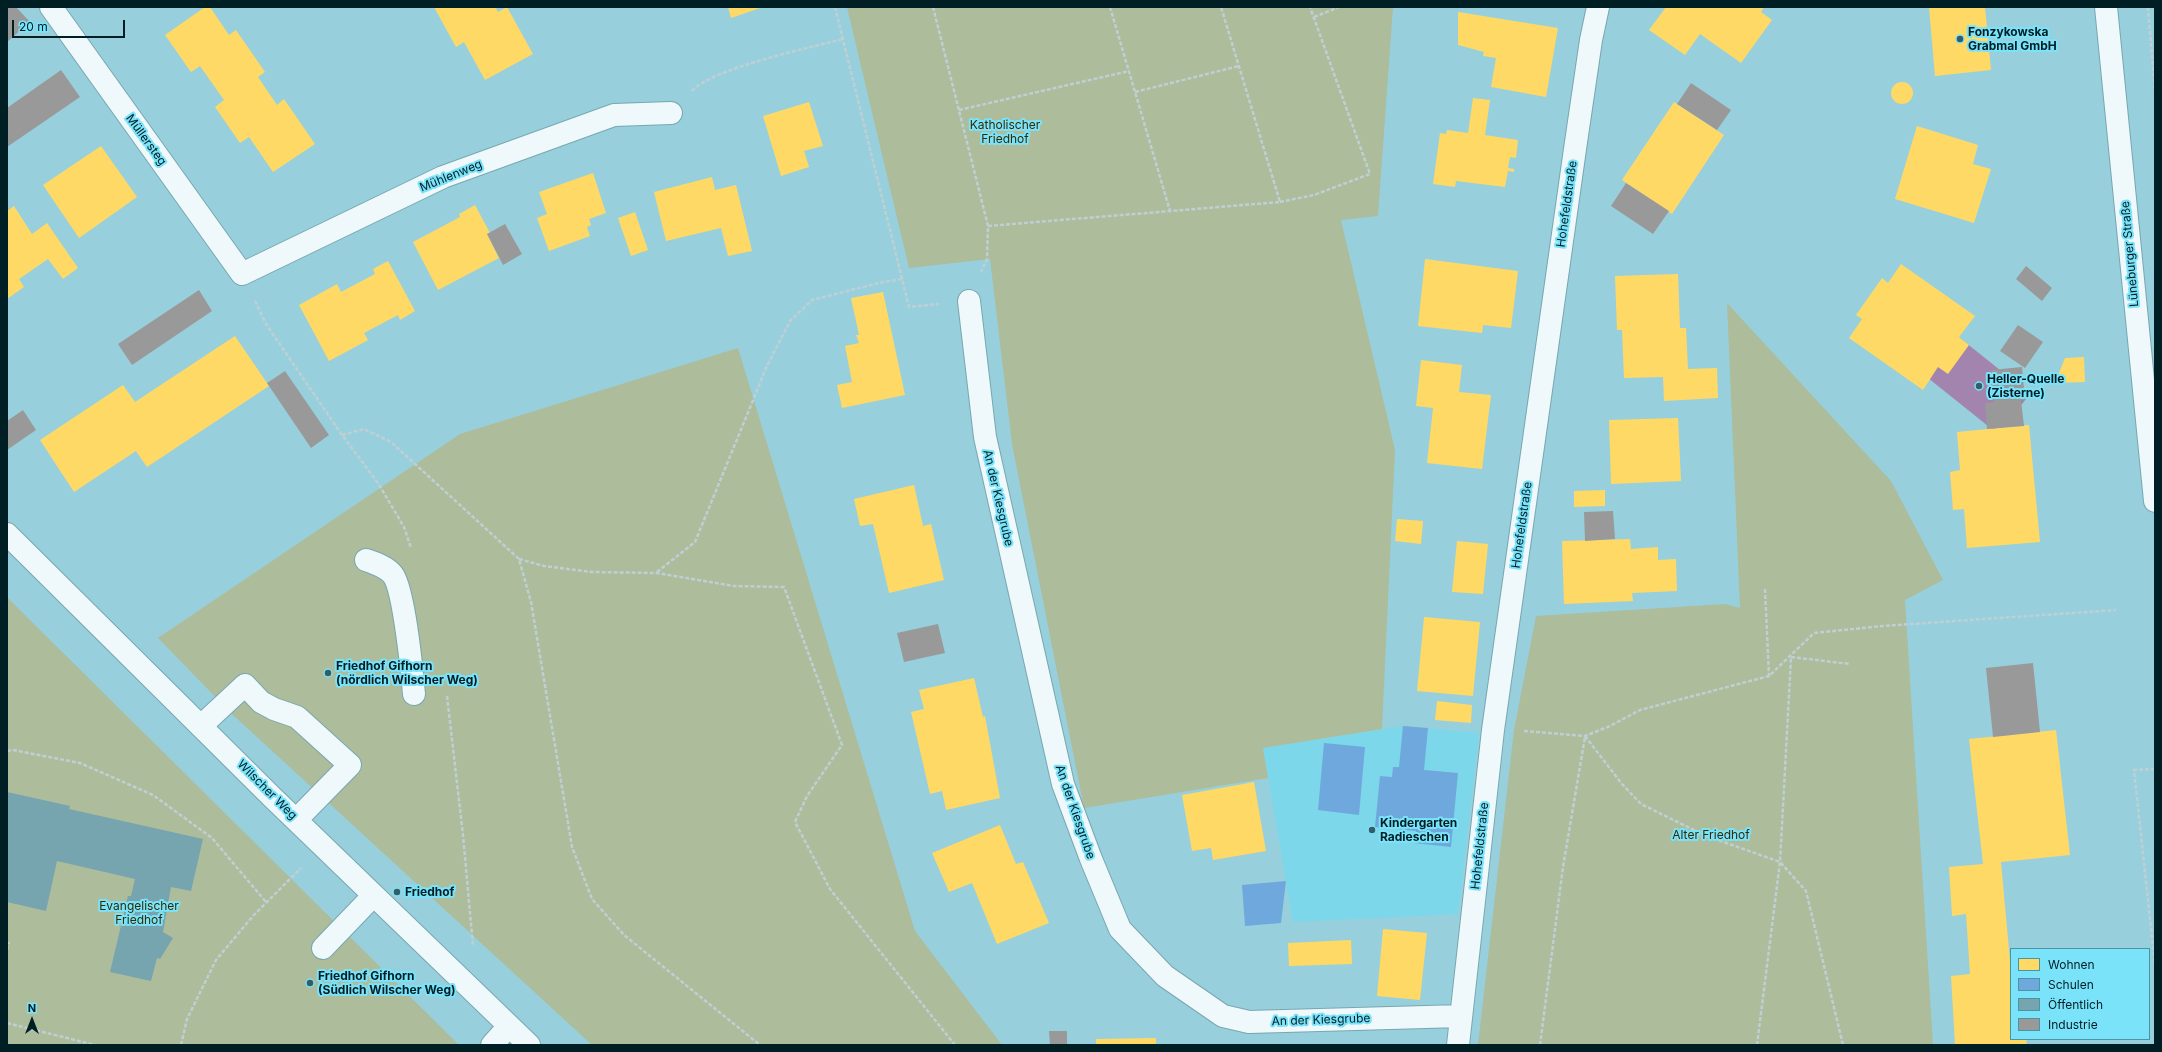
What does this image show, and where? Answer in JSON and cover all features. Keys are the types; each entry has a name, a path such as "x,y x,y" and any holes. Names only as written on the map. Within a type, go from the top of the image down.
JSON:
{"street":[{"name":"Müllersteg","path":"51,7 242,274"},
{"name":"Hohefeldstraße","path":"1458,1045 1493,730 1576,141 1591,40 1598,7"},
{"name":"Lüneburger Straße","path":"2106,7 2155,501"},
{"name":"Mühlenweg","path":"242,274 443,177 614,116 671,113"},
{"name":"An der Kiesgrube","path":"969,301 985,437 1063,784 1091,859 1120,929 1165,976 1222,1016 1249,1022 1461,1016"},
{"name":"Wilscher Weg","path":"7,534 202,725 373,896 528,1045"},
{"path":"366,560 380,565 393,575 399,594 414,694"},
{"path":"202,725 245,685 261,702 274,709 297,716 350,765 296,820"},
{"path":"323,948 373,896"},
{"path":"492,1045 509,1026"}],"path":[{"path":"835,7 909,307 969,301"},
{"path":"933,7 988,226 987,259"},
{"path":"1110,7 1170,211"},
{"path":"1221,7 1280,202"},
{"path":"988,226 1280,202 1314,195 1370,174 1310,7"},
{"path":"1314,17 1339,7"},
{"path":"2148,7 2155,91"},
{"path":"671,113 697,85 724,72 843,39"},
{"path":"1135,92 1239,66"},
{"path":"959,110 1129,71"},
{"path":"657,572 695,542 767,366 790,321 812,300 883,282 902,280"},
{"path":"342,435 364,429 391,442 519,559 544,566 592,572 657,572 734,586 784,587 842,745 807,796 795,822 830,889 955,1045"},
{"path":"519,559 531,602 572,847 592,899 624,935 760,1045"},
{"path":"1765,589 1769,676"},
{"path":"1493,730 1585,736 1610,726 1640,710 1769,676 1791,657 1814,633 1882,626 2116,610"},
{"path":"1791,657 1850,664"},
{"path":"1757,1045 1780,862 1791,657"},
{"path":"1585,736 1622,784 1641,804 1704,835 1780,862 1806,891 1843,1045"},
{"path":"1540,1045 1563,867 1585,736"},
{"path":"7,751 13,750 80,764 153,795 212,838 266,902"},
{"path":"2155,769 2134,770 2155,965"},
{"path":"181,1045 187,1019 216,960 266,902 323,846"},
{"path":"7,950 9,942"},
{"path":"7,1023 95,1045"}],"shaded area":[{"name":"Heller-Quelle (Zisterne)","path":"1960,338 2030,394 1998,434 1928,378"},
{"name":"Kindergarten Radieschen","path":"1403,726 1479,733 1458,914 1293,922 1263,748"}],"green space":[{"name":"Katholischer Friedhof","path":"847,7 1393,7 1378,216 1341,220 1395,450 1382,729 1263,748 1268,778 1084,808 1012,444 990,259 909,268"},
{"name":"Alter Friedhof","path":"1727,303 1891,481 1943,580 1905,600 1933,1045 1478,1045 1514,730 1536,616 1725,604 1740,608"},
{"path":"738,348 915,931 1002,1045 592,1045 233,715 158,638 460,434"},
{"name":"Evangelischer Friedhof","path":"7,597 36,626 459,1045 7,1045"}],"building: Wohnen":[{"path":"205,7 210,7 229,35 236,30 265,72 258,77 277,105 284,99 315,144 273,172 249,137 240,143 215,107 224,100 200,66 191,72 165,35"},
{"path":"434,7 495,7 498,12 507,7 533,54 485,80 464,42 456,47"},
{"path":"728,7 763,7 731,18"},
{"path":"1666,7 1764,7 1761,12 1772,20 1741,63 1700,34 1685,55 1649,30"},
{"name":"Fonzykowska Grabmal GmbH","path":"1929,7 1985,7 1991,70 1935,76"},
{"path":"1458,12 1558,28 1546,97 1491,87 1496,58 1483,56 1484,52 1458,45"},
{"path":"1902,82 1910,85 1913,93 1910,101 1902,104 1894,101 1891,93 1894,85"},
{"path":"1473,98 1490,100 1485,135 1518,140 1516,158 1510,157 1508,168 1514,169 1514,172 1508,171 1505,187 1456,181 1455,187 1433,184 1440,133 1446,134 1447,130 1468,133"},
{"path":"809,102 823,146 804,151 809,167 781,176 763,116"},
{"path":"1674,102 1724,135 1672,214 1622,180"},
{"path":"1917,126 1978,145 1973,164 1991,169 1974,223 1895,199"},
{"path":"101,146 137,197 79,238 43,185"},
{"path":"593,173 606,213 589,219 591,225 587,227 590,236 549,251 537,218 547,214 539,192"},
{"path":"712,177 715,190 736,185 752,251 728,256 721,228 666,241 654,192"},
{"path":"475,205 490,233 487,234 499,258 438,290 413,242 460,217 459,214"},
{"path":"14,206 32,234 47,223 78,268 63,279 48,259 19,279 24,287 7,299 7,211"},
{"path":"635,212 648,250 631,256 618,218"},
{"path":"1425,259 1518,271 1511,328 1483,325 1482,333 1418,326"},
{"path":"388,261 415,311 400,320 398,315 364,333 368,340 329,361 299,305 337,284 341,292 375,274 373,269"},
{"path":"1901,264 1975,316 1959,337 1969,345 1948,374 1938,367 1923,390 1849,338 1862,319 1856,315 1882,278 1888,283"},
{"path":"1678,274 1680,328 1686,328 1688,369 1717,368 1718,398 1664,401 1663,377 1624,378 1622,330 1617,330 1615,276"},
{"path":"883,292 905,395 842,408 837,385 852,382 845,346 859,343 856,335 859,335 851,298"},
{"path":"235,336 269,386 147,467 136,451 74,492 40,440 123,385 135,402"},
{"path":"2084,357 2085,382 2055,383 2065,358"},
{"path":"1421,360 1462,365 1459,392 1491,395 1482,469 1427,463 1433,408 1416,406"},
{"path":"1678,418 1681,481 1611,484 1609,420"},
{"path":"2029,425 2040,542 1967,548 1964,509 1953,510 1950,472 1960,470 1957,432"},
{"path":"914,485 923,526 931,524 944,580 889,593 873,524 860,526 854,499"},
{"path":"1605,490 1605,506 1574,507 1574,491"},
{"path":"1397,519 1423,521 1421,544 1395,541"},
{"path":"1630,539 1631,549 1658,547 1658,560 1676,559 1677,591 1632,593 1633,601 1564,604 1562,541"},
{"path":"1457,541 1488,544 1483,594 1452,592"},
{"path":"1424,617 1480,622 1473,696 1417,691"},
{"path":"974,678 983,717 985,716 1000,798 946,810 942,791 930,794 911,712 924,709 919,690"},
{"path":"1437,701 1472,705 1471,723 1435,720"},
{"path":"2056,730 2070,855 2001,862 2010,961 2010,1040 2026,1040 2027,1045 1955,1045 1951,976 1970,974 1966,914 1952,916 1949,867 1983,864 1969,739"},
{"path":"1254,782 1266,851 1213,860 1211,848 1192,851 1182,795"},
{"path":"1000,825 1016,864 1023,862 1049,923 997,944 972,883 949,892 932,853"},
{"path":"1383,929 1427,933 1420,1000 1377,996"},
{"path":"1351,940 1352,964 1289,966 1288,943"},
{"path":"1156,1038 1156,1045 1096,1045 1096,1039"}],"building: Schulen":[{"path":"1403,726 1428,728 1424,770 1458,773 1451,847 1414,843 1416,831 1375,827 1380,776 1392,777 1393,767 1399,767"},
{"path":"1324,743 1365,747 1359,815 1318,810"},
{"path":"1286,881 1281,923 1245,926 1242,885"}],"building: Öffentlich":[{"path":"7,792 70,806 69,809 203,839 191,891 171,887 163,932 173,938 160,959 157,958 151,981 110,972 128,896 131,896 135,879 57,861 46,911 7,902"}],"building: Industrie":[{"path":"7,7 16,7 30,22 7,42"},
{"path":"61,70 80,97 7,147 7,108"},
{"path":"1691,83 1731,110 1717,130 1677,104"},
{"path":"1626,183 1669,211 1653,234 1611,206"},
{"path":"505,224 522,254 503,265 487,234"},
{"path":"2026,266 2052,288 2042,301 2016,279"},
{"path":"199,290 212,311 132,365 118,344"},
{"path":"2018,325 2043,342 2025,368 2000,351"},
{"path":"2022,367 2025,400 2021,400 2024,426 1987,429 1985,403 1994,402 1991,370"},
{"path":"285,371 329,435 311,448 267,383"},
{"path":"23,410 36,430 7,450 7,421"},
{"path":"1613,511 1615,539 1585,541 1584,512"},
{"path":"938,624 945,653 904,662 897,633"},
{"path":"2033,663 2040,732 1993,737 1986,668"},
{"path":"1049,1031 1067,1031 1067,1045 1050,1045"}],"place":[{"name":"Fonzykowska Grabmal GmbH","path":"1960,39"},
{"name":"Heller-Quelle (Zisterne)","path":"1979,386"},
{"name":"Friedhof Gifhorn (nördlich Wilscher Weg)","path":"328,673"},
{"name":"Kindergarten Radieschen","path":"1372,830"},
{"name":"Friedhof","path":"397,892"},
{"name":"Friedhof Gifhorn (Südlich Wilscher Weg)","path":"310,983"}]}
